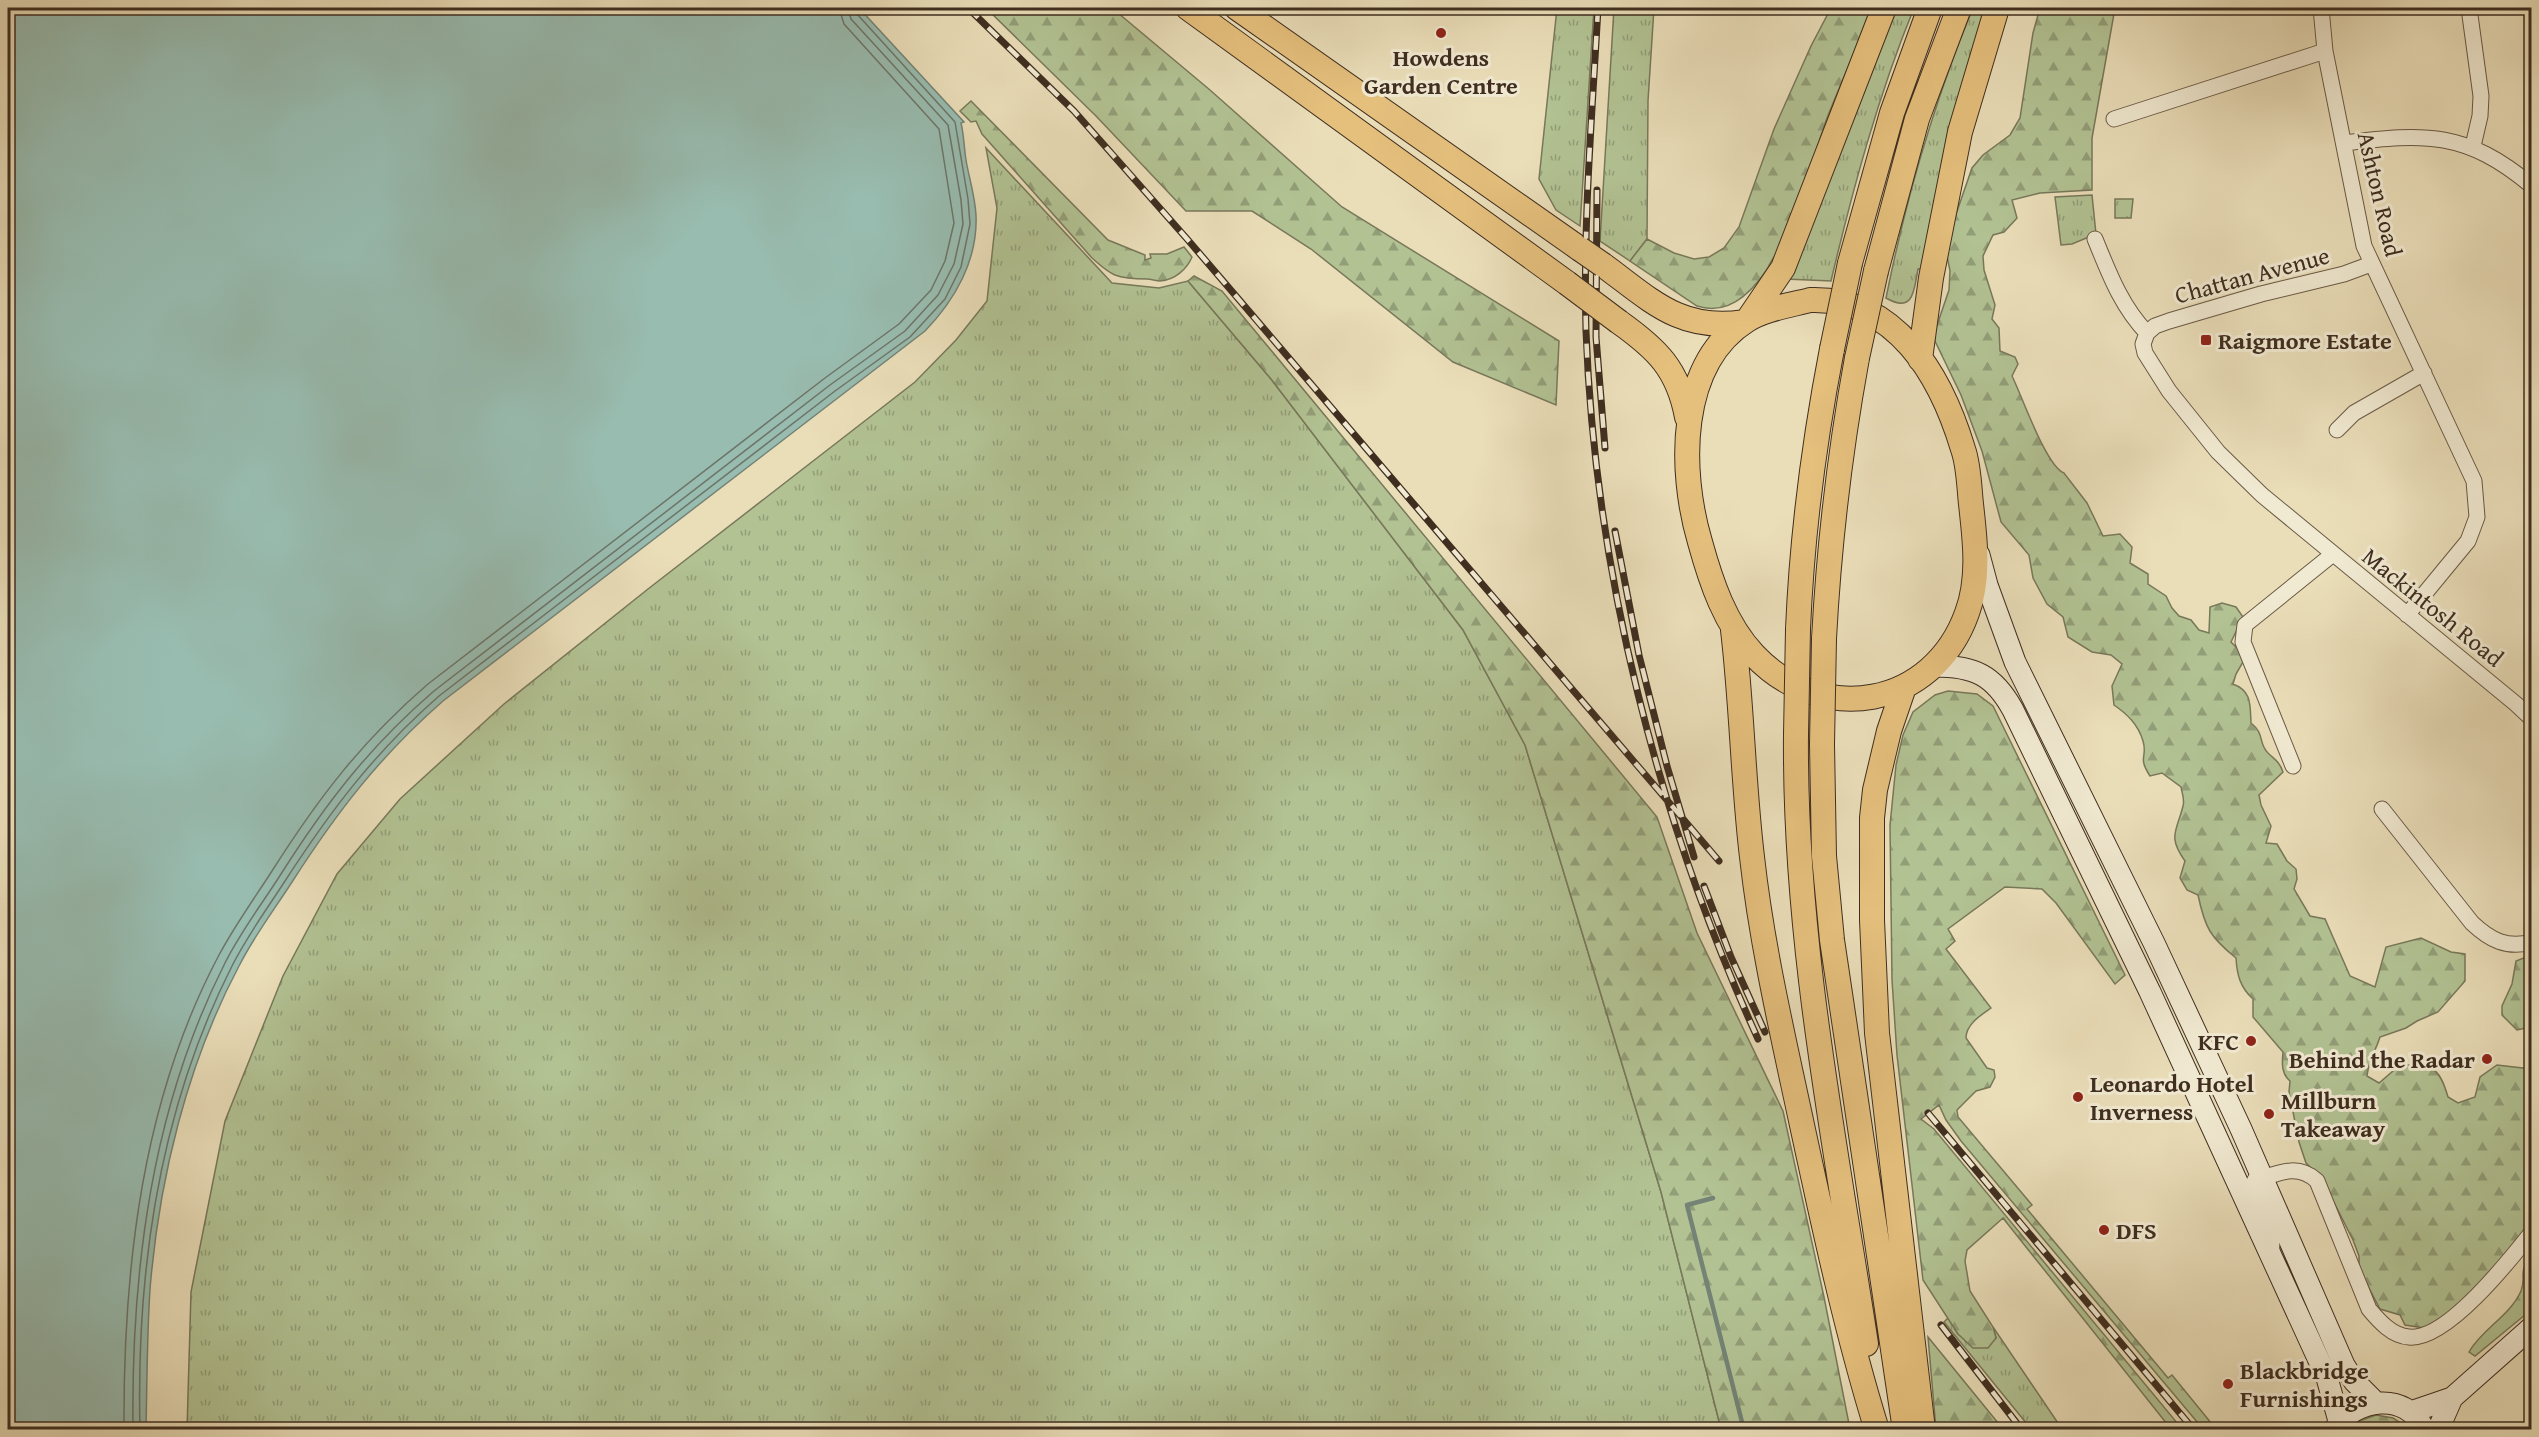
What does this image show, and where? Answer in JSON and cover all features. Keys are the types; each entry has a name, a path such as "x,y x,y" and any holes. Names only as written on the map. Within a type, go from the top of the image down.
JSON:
{"highway":[{"path":"1188,8 1654,348 1674,375 1683,395 1689,428"},
{"path":"1237,8 1657,304 1685,320 1710,325 1746,320 1790,305 1827,300 1849,303 1865,309 1894,328 1920,359 1943,396 1964,451 1975,540 1974,583 1967,612 1956,636 1935,666 1904,687 1871,698 1838,698 1807,692 1782,679 1752,653 1733,628 1709,573 1696,527 1689,495 1689,428 1695,390 1705,368 1731,332 1746,320 1783,268 1884,8"},
{"path":"1878,1430 1820,1054 1805,938 1798,858 1796,734 1798,629 1806,513 1817,424 1850,263 1892,113 1930,8"},
{"path":"1905,1430 1832,940 1824,856 1822,744 1824,639 1831,522 1857,358 1876,271 1917,119 1959,8"},
{"path":"1920,359 1931,278 1960,132 1997,8"},
{"path":"1733,628 1740,684 1752,856 1761,925 1824,1226 1855,1360 1878,1430"},
{"path":"1904,687 1888,731 1875,790 1872,818 1872,920 1877,1033 1923,1430"}],"main road":[{"path":"1975,540 1987,585 2015,662 2154,943 2263,1178 2344,1365 2354,1381 2375,1402"},
{"path":"1935,666 1963,668 1985,676 1998,687 2013,710 2145,981 2327,1378 2337,1425"},
{"path":"2411,1412 2452,1398 2532,1326"},
{"path":"2438,1430 2452,1398"},
{"path":"2337,1425 2354,1408 2375,1402 2394,1404 2411,1412 2424,1430"}],"street":[{"name":"Ashton Road","path":"2321,8 2325,51 2364,246 2474,481 2477,518 2469,540 2407,615"},
{"path":"2469,8 2481,96 2480,116 2473,146"},
{"path":"2114,119 2325,51"},
{"path":"2344,143 2393,137 2427,137 2473,146 2505,164 2532,186"},
{"name":"Mackintosh Road","path":"2096,240 2131,317 2146,333 2144,344 2152,365 2169,391 2218,452 2262,495 2532,719"},
{"name":"Chattan Avenue","path":"2146,333 2155,326 2169,321 2261,294 2344,274 2372,264"},
{"path":"2337,430 2354,413 2424,373"},
{"name":"Mackintosh Road","path":"2293,766 2244,642 2245,625 2333,554"},
{"path":"2382,809 2472,923 2494,941 2508,945 2532,942"},
{"path":"2270,1257 2271,1228 2253,1189 2256,1181 2291,1170 2304,1171 2318,1181 2369,1309 2378,1321 2403,1336 2420,1337 2452,1318 2511,1258 2532,1232"}],"green space":[{"path":"986,8 1112,8 1210,90 1342,207 1559,341 1556,405 1453,362 1311,249 1252,211 1186,211 1096,116"},
{"path":"1557,8 1594,8 1580,226 1556,210 1539,179"},
{"path":"1614,8 1654,8 1648,101 1647,239 1630,261 1600,241"},
{"path":"1831,8 1873,8 1827,118 1798,205 1783,239 1766,270 1746,294 1723,307 1697,306 1630,261 1647,239 1674,253 1694,259 1709,257 1724,248 1739,227 1774,129 1811,46"},
{"path":"1893,8 1914,8 1867,143 1831,281 1786,279"},
{"path":"1973,8 1987,8 1923,269 1918,269 1911,297 1902,303 1895,302 1886,298 1912,187 1946,79"},
{"path":"2040,8 2115,8 2092,138 2092,190 2040,193 2012,200 2017,218 2004,232 1993,235 1983,256 1984,270 1995,305 1992,319 1999,328 2000,351 2015,357 2018,364 2012,376 2042,445 2057,468 2064,473 2087,503 2103,536 2120,534 2132,547 2130,563 2148,574 2148,584 2166,596 2179,616 2191,620 2199,630 2209,633 2210,607 2222,603 2236,607 2243,617 2231,642 2239,650 2243,662 2233,684 2247,695 2251,723 2258,731 2263,746 2283,772 2259,795 2271,826 2266,843 2277,844 2287,861 2296,869 2297,879 2294,889 2310,916 2325,919 2350,976 2375,987 2386,947 2421,938 2451,952 2465,954 2465,981 2438,1012 2406,1028 2380,1037 2367,1076 2379,1083 2400,1065 2426,1067 2437,1073 2445,1086 2448,1097 2458,1103 2475,1097 2480,1077 2497,1065 2531,1069 2531,1222 2513,1249 2474,1293 2424,1328 2405,1325 2400,1315 2380,1309 2359,1269 2359,1256 2353,1240 2322,1179 2306,1163 2299,1142 2289,1092 2290,1081 2283,1068 2283,1052 2253,1017 2253,999 2240,980 2236,958 2214,938 2203,916 2198,895 2187,890 2180,878 2185,861 2176,845 2175,834 2184,804 2181,787 2162,773 2150,776 2143,761 2144,747 2138,729 2128,716 2114,705 2112,686 2122,664 2111,655 2092,652 2068,637 2063,617 2047,604 2033,578 2029,555 2001,522 1982,451 1961,395 1933,337 1949,290 1950,271 1945,246 1972,168 1983,155 2010,135 2020,118 2033,33"},
{"path":"971,101 1108,240 1145,255 1145,260 1151,258 1150,254 1167,254 1184,247 1192,257 1187,266 1175,276 1160,281 1123,277 1106,269 1092,258 982,134 976,121 971,122 960,111"},
{"path":"986,148 1112,283 1159,288 1188,281 1271,379 1463,630 1525,745 1661,1192 1721,1429 187,1430 191,1292 225,1121 283,976 337,874 400,799 504,704 915,382 956,340 987,301 997,208"},
{"path":"2092,195 2096,234 2072,244 2061,245 2055,197"},
{"path":"2115,199 2133,199 2131,218 2115,218"},
{"path":"1194,276 1222,291 1657,817 1697,933 1783,1111 1850,1429 1721,1429 1661,1192 1525,745 1463,630 1271,379 1188,281"},
{"path":"1948,691 1977,694 1993,706 2125,975 2115,984 2056,903 2042,889 2005,887 1948,929 1955,941 1946,949 1991,1008 1971,1024 1966,1038 1987,1068 1994,1070 1995,1077 1990,1087 1976,1091 1957,1110 1958,1117 2032,1205 2027,1209 2168,1378 2172,1375 2216,1429 2203,1429 1961,1141 1946,1120 1939,1105 1921,1119 1934,1129 2178,1424 2171,1429 2003,1218 1967,1250 1965,1261 1970,1291 1993,1327 1996,1338 1988,1348 1973,1348 1958,1334 1923,1280 1897,1055 1892,980 1890,825 1896,765 1903,735 1913,712 1935,695"},
{"path":"2531,955 2531,1027 2517,1030 2502,1015 2502,1006 2512,984 2516,961"},
{"path":"2531,1256 2531,1310 2475,1356 2469,1352 2481,1336 2516,1300 2523,1286 2524,1267"},
{"path":"1949,1317 1958,1334 1996,1338 1993,1327 2062,1429 2031,1429 1944,1322"},
{"path":"1928,1337 2003,1429 1936,1429"},
{"path":"2376,1415 2393,1418 2410,1429 2350,1429 2359,1421"}],"water":[{"path":"8,8 859,8 964,122 961,123 976,215 976,232 969,263 955,293 925,331 443,701 379,764 343,808 309,856 239,966 204,1042 178,1123 168,1164 154,1248 149,1306 146,1429 8,1429"}],"waterway":[{"path":"1713,1198 1687,1205 1744,1430"}],"railway":[{"path":"968,8 1074,111 1188,240 1719,861"},
{"path":"1598,8 1585,291 1592,422 1603,513 1618,604 1638,694 1662,783 1690,870 1722,956 1758,1039"},
{"path":"1597,190 1596,337 1605,448"},
{"path":"1615,531 1639,655 1667,766 1694,857"},
{"path":"1704,886 1731,957 1765,1032"},
{"path":"1928,1113 2194,1430"},
{"path":"1941,1325 2022,1430"}],"place":[{"name":"Howdens Garden Centre","path":"1441,33"},
{"name":"Raigmore Estate","path":"2206,340"},
{"name":"KFC","path":"2251,1041"},
{"name":"Behind the Radar","path":"2487,1059"},
{"name":"Leonardo Hotel Inverness","path":"2078,1097"},
{"name":"Millburn Takeaway","path":"2269,1114"},
{"name":"DFS","path":"2104,1230"},
{"name":"Blackbridge Furnishings","path":"2228,1384"}]}
